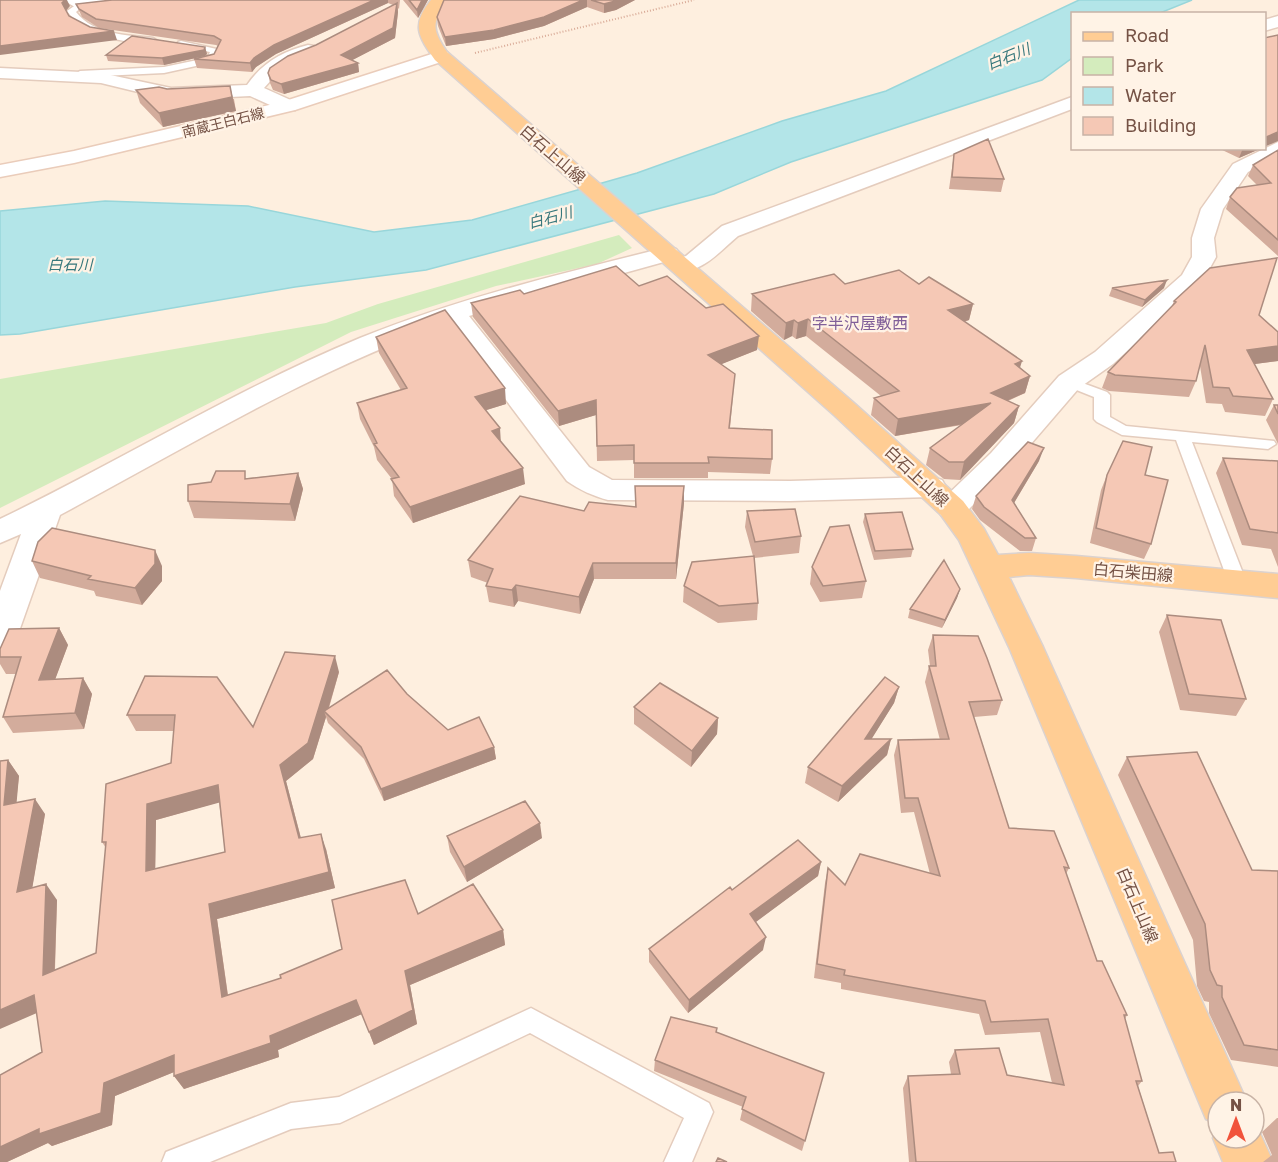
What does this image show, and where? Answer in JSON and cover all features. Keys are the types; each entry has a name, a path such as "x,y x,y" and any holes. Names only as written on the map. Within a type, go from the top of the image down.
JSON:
{"main road":[{"name":"白石上山線","path":"440,0 427,18 425,30 444,59 942,497 973,537 1026,647 1218,1090"},
{"name":"白石柴田線","path":"988,567 1029,564 1076,567 1278,586"}],"street":[{"path":"75,2 127,0"},
{"path":"253,90 263,74 283,60 321,44"},
{"name":"南蔵王白石線","path":"0,171 74,157 288,106 444,59"},
{"path":"0,73 55,74 112,80 171,94 253,90 288,106"},
{"path":"0,532 304,374 407,329 517,294 668,255 694,261 730,231 1071,104"},
{"path":"454,314 578,474 591,483 608,490 790,491 942,497 1001,460 1069,382 1104,358 1163,303 1203,278 1203,238 1212,209 1240,168 1278,148"},
{"path":"0,637 46,510"}],"lane":[{"path":"55,74 164,70 211,60 216,50 96,32 76,21 71,11 75,2"},
{"path":"1069,382 1102,396 1102,419 1122,430 1268,444"},
{"path":"1182,436 1237,581"},
{"path":"176,1162 291,1116 340,1110 531,1020 700,1112 678,1162"}],"path":[{"path":"444,59 694,0"}],"green space":[{"path":"619,235 632,248 597,264 496,286 351,332 0,508 0,379 326,323 378,304"}],"water":[{"name":"白石川","path":"1079,0 1192,0 1162,12 1071,12 1071,59 1042,80 791,162 714,194 426,270 295,287 20,334 0,335 0,211 105,201 248,206 374,232 472,220 637,173 782,121 886,91"}],"building":[{"path":"0,0 65,0 62,3 69,16 90,27 114,31 0,46"},
{"path":"112,0 374,0 274,45 250,63 194,59 214,54 221,40 214,36 96,19 79,9 76,4"},
{"path":"409,0 422,0 417,10"},
{"path":"444,0 583,0 544,17 494,30 445,37 437,17"},
{"path":"591,0 619,0 604,4"},
{"path":"397,3 393,28 341,55 358,63 281,84 271,80 268,73 270,68 288,56 316,45"},
{"path":"1278,35 1278,132 1266,137 1266,38"},
{"path":"132,36 205,47 204,50 162,58 106,55"},
{"path":"230,86 232,97 159,113 136,90 159,87 167,89"},
{"path":"988,139 1004,179 952,177 954,154"},
{"path":"1278,150 1278,240 1230,197 1237,188 1271,183 1253,165"},
{"path":"1277,258 1259,315 1278,332 1278,346 1247,350 1273,399 1233,396 1229,388 1213,387 1205,345 1196,381 1115,375 1108,372 1176,302 1174,301 1210,268"},
{"path":"616,266 639,286 667,276 706,308 723,304 759,336 708,355 735,374 729,428 772,430 772,459 708,457 709,463 634,463 634,445 597,446 596,400 558,411 471,303 520,290 524,294"},
{"path":"899,270 919,284 929,277 973,304 948,310 1022,361 1015,364 1030,376 991,393 1019,406 964,462 949,462 930,448 991,403 898,419 874,398 899,391 808,319 798,323 794,320 786,323 752,294 834,274 845,284"},
{"path":"1167,280 1145,300 1112,288"},
{"path":"445,310 505,388 475,397 500,428 492,431 523,468 410,507 391,479 399,477 374,444 377,443 357,403 407,388 376,337"},
{"path":"1123,441 1152,447 1145,475 1168,480 1151,544 1096,528 1107,475"},
{"path":"1028,442 1044,448 1012,500 1036,538 1025,538 984,507 976,496"},
{"path":"1223,458 1278,461 1278,533 1250,529"},
{"path":"216,471 245,471 245,479 298,473 290,504 188,501 188,485 211,482"},
{"path":"635,486 684,486 676,563 593,563 579,597 516,585 512,590 486,586 493,569 468,560 520,496 584,511 589,502 636,507"},
{"path":"795,509 801,536 755,542 747,511"},
{"path":"902,512 913,549 875,551 865,514"},
{"path":"849,525 866,581 823,586 812,567 830,527"},
{"path":"52,528 155,550 155,564 135,588 88,579 91,576 32,561 38,542"},
{"path":"754,556 758,603 719,606 684,586 692,562"},
{"path":"944,560 960,589 945,620 910,609"},
{"path":"1167,615 1221,620 1246,699 1189,694"},
{"path":"59,628 39,680 83,678 75,713 3,717 21,657 0,657 0,649 9,629"},
{"path":"933,635 978,636 1002,700 969,702 1009,828 1054,831 1069,868 1064,867 1097,961 1102,961 1127,1015 1124,1015 1142,1081 1136,1081 1159,1153 1173,1152 1176,1162 916,1162 908,1076 960,1074 955,1050 999,1048 1007,1075 1064,1085 1048,1019 991,1022 985,1001 844,975 845,970 817,964 828,868 845,885 860,854 940,876 918,798 905,798 898,740 949,739 929,666 936,666"},
{"path":"285,652 335,656 308,743 280,765 299,838 321,834 329,872 209,904 222,997 281,978 280,975 342,949 332,900 405,880 418,914 473,884 503,930 405,971 413,1010 369,1032 356,1000 270,1036 271,1043 174,1076 174,1055 104,1083 101,1113 39,1134 39,1129 0,1147 0,1075 42,1052 34,995 0,1010 0,761 8,760 4,805 35,799 17,892 46,884 43,975 96,953 106,842 102,842 106,784 171,763 175,715 127,715 145,676 217,677 253,727","holes":["218,785 225,852 146,871 147,804"]},
{"path":"387,670 407,694 448,730 479,717 494,747 381,789 361,747 324,711"},
{"path":"885,677 899,687 865,739 891,739 842,786 808,767"},
{"path":"660,683 718,718 692,751 634,707"},
{"path":"1197,752 1252,870 1278,871 1278,1050 1244,1045 1222,997 1222,986 1217,985 1210,970 1205,924 1127,757"},
{"path":"525,801 540,823 464,867 447,836"},
{"path":"798,840 821,862 750,914 766,937 689,1000 649,949 730,887 732,890"},
{"path":"671,1017 717,1028 716,1032 824,1073 805,1141 742,1109 746,1097 655,1060"}],"district":[{"name":"字半沢屋敷西","path":"860,323"}]}
